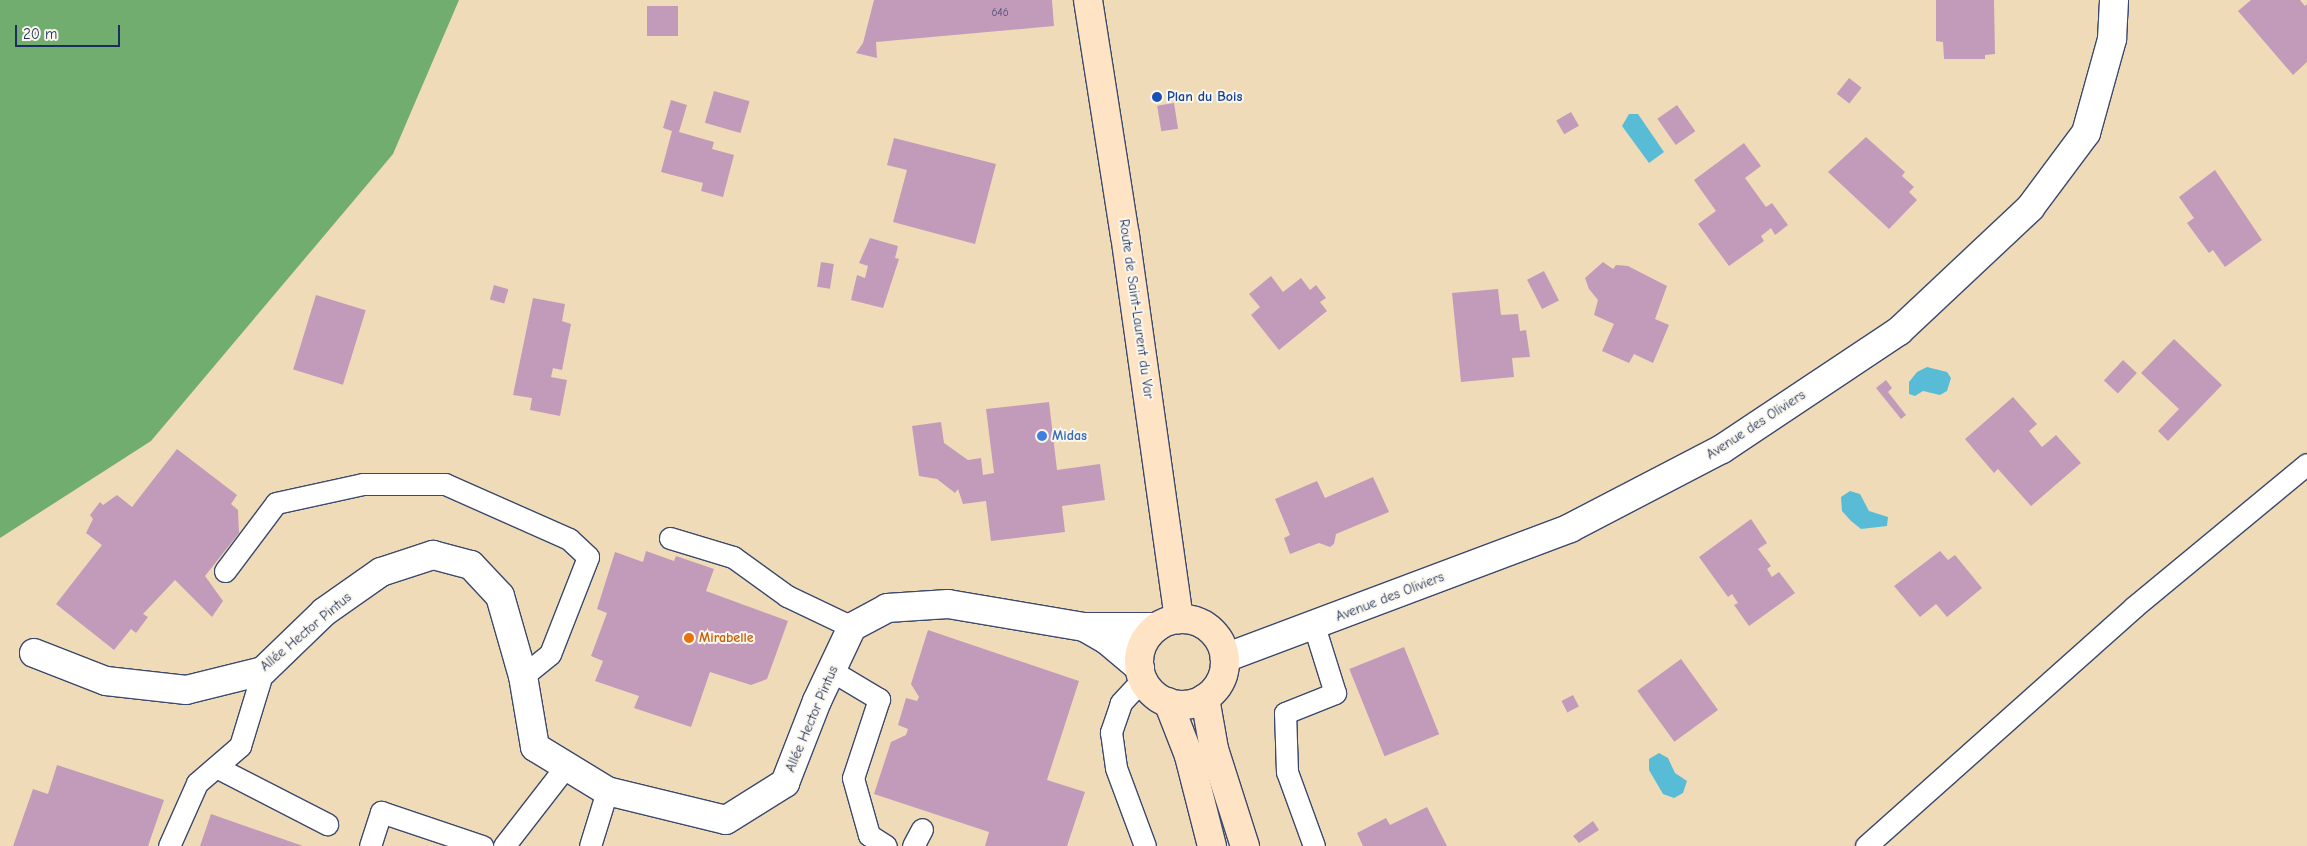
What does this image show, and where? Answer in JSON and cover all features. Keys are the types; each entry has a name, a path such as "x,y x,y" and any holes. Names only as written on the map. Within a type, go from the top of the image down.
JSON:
{"main road":[{"name":"Route de Saint-Laurent du Var","path":"1088,0 1125,235 1168,623"},
{"path":"1168,623 1206,626 1219,640 1225,658 1219,685 1205,698 1187,704 1168,702 1158,697 1142,674 1143,646 1168,623"},
{"path":"1205,698 1214,748 1245,846"},
{"path":"1168,702 1189,756 1212,846"}],"street":[{"name":"Avenue des Oliviers","path":"1225,658 1570,528 1722,449 1899,331 2030,208 2086,133 2112,39 2114,0"},
{"name":"Allée Hector Pintus","path":"34,653 106,681 186,690 263,671 324,612 381,572 434,555 471,565 500,596 523,676 535,747 607,791 726,820 786,783 852,627"},
{"path":"852,627 887,608 948,604 1084,627 1168,623"},
{"path":"1084,627 1108,641 1142,674"}],"lane":[{"path":"1866,846 2134,607 2307,464"},
{"path":"225,571 276,503 362,484 445,484 569,539 588,557 550,654 523,676"},
{"path":"670,538 733,557 787,596 852,627"},
{"path":"1314,626 1335,693 1284,713 1287,772 1314,846"},
{"path":"169,846 197,784 240,746 263,671"},
{"path":"832,671 879,698 853,778 869,835 886,846"},
{"path":"1142,674 1121,704 1111,732 1116,768 1145,846"},
{"path":"504,846 566,766"},
{"path":"216,767 327,824"},
{"path":"590,846 607,791"},
{"path":"370,846 381,812 482,846"}],"green space":[{"path":"0,0 459,0 393,154 151,441 0,538"}],"water":[{"path":"1629,114 1638,114 1664,152 1649,163 1622,126"},
{"path":"1927,367 1947,372 1951,378 1947,391 1940,395 1923,391 1915,396 1909,394 1909,382 1917,372"},
{"path":"1850,491 1860,494 1869,511 1888,517 1887,526 1861,529 1851,521 1842,511 1841,497"},
{"path":"1659,753 1668,758 1675,773 1687,781 1683,793 1674,798 1663,794 1649,770 1649,759"}],"building":[{"path":"874,0 1052,0 1054,26 876,42 877,58 856,53 863,43"},
{"path":"1936,0 1994,0 1995,54 1985,55 1985,59 1944,59 1943,42 1936,41"},
{"path":"2251,0 2300,0 2305,6 2307,4 2307,62 2293,75 2238,11"},
{"path":"647,6 678,6 678,36 647,36"},
{"path":"1849,78 1862,88 1849,104 1837,94"},
{"path":"714,91 750,101 740,133 705,123"},
{"path":"671,100 687,105 679,132 714,142 712,149 734,155 723,197 701,191 703,183 661,172 672,131 663,128"},
{"path":"1174,103 1178,129 1161,131 1157,106"},
{"path":"1677,105 1695,131 1676,145 1657,119"},
{"path":"1571,112 1579,126 1564,134 1556,120"},
{"path":"1866,137 1905,172 1902,176 1914,187 1909,192 1917,200 1889,229 1828,172"},
{"path":"894,138 996,164 975,244 893,222 907,170 887,165"},
{"path":"1744,143 1761,166 1745,178 1766,207 1772,203 1788,225 1775,235 1771,228 1761,236 1764,241 1729,266 1698,224 1716,211 1694,180"},
{"path":"2215,170 2262,240 2225,267 2213,250 2209,253 2187,223 2194,218 2179,197"},
{"path":"870,238 898,246 895,258 899,259 883,308 851,300 857,275 865,278 868,266 859,263"},
{"path":"821,262 834,264 830,289 817,287"},
{"path":"1603,262 1613,269 1616,265 1628,266 1667,286 1655,319 1669,325 1653,363 1634,354 1629,363 1602,351 1614,324 1594,315 1598,300 1589,289 1585,278"},
{"path":"1544,271 1559,300 1542,309 1527,280"},
{"path":"1271,276 1283,292 1301,278 1310,290 1316,285 1326,298 1320,302 1327,311 1279,350 1251,315 1260,307 1249,294"},
{"path":"494,285 508,289 504,304 490,299"},
{"path":"1498,289 1501,315 1518,314 1520,331 1526,330 1530,357 1512,358 1514,377 1461,382 1452,293"},
{"path":"316,295 366,310 343,385 293,370"},
{"path":"533,298 565,304 562,321 571,324 562,370 553,368 551,377 567,380 560,416 530,410 532,398 513,395"},
{"path":"2174,339 2222,385 2168,441 2158,431 2179,409 2141,373"},
{"path":"2123,360 2137,373 2118,393 2104,380"},
{"path":"1886,380 1892,388 1888,392 1906,415 1901,419 1876,388"},
{"path":"2013,397 2037,424 2029,431 2042,447 2056,435 2081,463 2031,506 1998,469 1994,473 1965,439"},
{"path":"1049,402 1057,470 1100,464 1105,500 1062,506 1065,532 991,541 986,501 963,504 958,489 955,493 937,479 919,476 912,426 941,422 944,443 968,460 981,458 983,475 994,473 986,409"},
{"path":"177,449 237,495 231,504 238,510 239,533 205,576 223,601 212,617 175,580 143,614 148,617 136,633 131,629 114,650 56,604 102,545 86,533 93,519 90,515 100,502 103,505 117,495 132,507"},
{"path":"1373,477 1389,512 1336,534 1334,544 1330,547 1319,543 1290,554 1284,538 1290,535 1275,499 1317,481 1325,498"},
{"path":"1751,519 1767,543 1758,549 1771,566 1767,569 1772,577 1779,572 1795,593 1749,626 1734,605 1738,603 1732,594 1728,597 1699,557"},
{"name":"Mirabelle","path":"646,551 674,561 676,556 714,569 706,591 788,621 767,679 751,685 710,672 691,727 634,708 639,696 595,681 603,661 591,656 607,613 597,609 615,552 643,562"},
{"path":"1940,551 1948,560 1955,555 1982,588 1947,617 1936,604 1920,617 1894,586"},
{"path":"928,630 1079,681 1047,780 1085,792 1067,846 985,846 989,832 874,794 891,742 906,735 908,729 898,725 906,698 917,701 919,697 911,684"},
{"path":"1404,647 1439,734 1385,756 1349,669"},
{"path":"1681,659 1718,710 1674,742 1637,691"},
{"path":"1573,695 1579,707 1567,712 1561,701"},
{"path":"57,765 164,800 148,846 13,846 33,789 48,794"},
{"path":"1427,807 1447,846 1363,846 1357,833 1386,818 1390,825"},
{"path":"211,814 303,846 200,846"},
{"path":"1593,821 1599,830 1579,843 1573,836"}],"place":[{"name":"Plan du Bois","path":"1157,97"},
{"name":"Midas","path":"1042,436"},
{"name":"Mirabelle","path":"689,638"}]}
